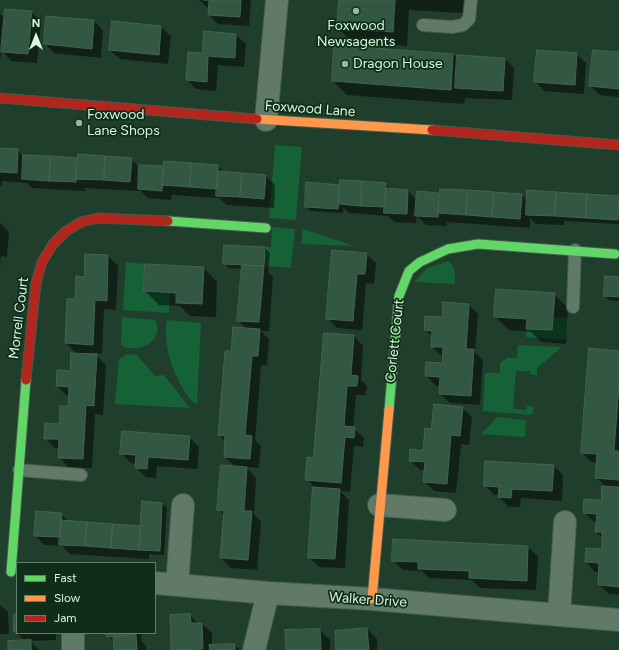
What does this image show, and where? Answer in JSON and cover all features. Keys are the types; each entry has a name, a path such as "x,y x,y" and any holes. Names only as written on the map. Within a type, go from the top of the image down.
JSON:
{"street":[{"path":"266,120 277,0"},
{"name":"Foxwood Lane","path":"0,98 266,120 420,129 619,145"},
{"name":"Morrell Court","path":"9,572 36,282 42,262 53,244 66,231 81,222 98,218 266,228"},
{"name":"Corlett Court","path":"372,599 379,505 399,296 409,271 420,262 448,249 478,244 615,254"},
{"path":"177,585 183,505"},
{"path":"379,505 445,510"},
{"path":"559,615 565,522"},
{"name":"Walker Drive","path":"156,583 268,593 372,599 619,620"},
{"path":"254,650 268,593"},
{"path":"73,634 73,650"}],"lane":[{"path":"423,25 452,27 463,25 469,19 471,0"},
{"path":"573,307 575,250"},
{"path":"19,470 81,475"}],"green space":[{"path":"275,145 302,147 296,220 269,218"},
{"path":"272,227 295,229 291,268 264,266 265,247 271,247"},
{"path":"303,229 354,246 301,244"},
{"path":"448,261 454,268 455,284 414,282 426,269"},
{"path":"126,262 145,264 144,291 170,293 169,313 123,310"},
{"path":"122,317 155,320 157,334 153,340 142,347 128,348 121,345"},
{"path":"553,317 568,318 566,340 526,337 526,329 552,330"},
{"path":"167,320 201,323 197,404 188,397 173,368 167,348"},
{"path":"518,345 562,347 537,368 537,376 530,374 530,371 516,371 513,409 526,410 527,406 534,407 533,413 531,415 483,411 485,373 500,373 500,363 507,358 517,358"},
{"path":"128,354 137,355 155,376 164,375 190,408 115,404 119,359"},
{"path":"497,417 526,420 525,437 481,434"}],"building":[{"path":"209,0 241,0 240,17 208,15"},
{"path":"339,0 395,0 393,32 337,28"},
{"path":"5,9 32,11 28,54 1,52"},
{"path":"46,16 94,20 92,49 44,44"},
{"path":"112,21 161,26 159,55 109,50"},
{"path":"204,31 236,34 235,58 208,56 207,82 186,80 188,52 202,53"},
{"path":"334,45 453,54 451,90 332,81"},
{"path":"537,50 577,53 575,85 534,82"},
{"path":"593,50 619,52 619,89 589,86"},
{"path":"457,55 505,58 503,91 455,88"},
{"path":"0,148 18,149 17,173 0,172"},
{"path":"78,154 105,156 104,180 76,179"},
{"path":"23,155 51,156 49,181 22,179"},
{"path":"51,156 77,158 76,182 49,181"},
{"path":"105,156 132,158 130,182 104,180"},
{"path":"164,161 191,163 190,187 162,185"},
{"path":"191,163 218,165 217,189 190,187"},
{"path":"139,165 164,166 162,191 138,189"},
{"path":"218,171 242,173 240,197 216,196"},
{"path":"242,173 266,175 264,199 240,197"},
{"path":"340,180 362,181 361,206 339,204"},
{"path":"362,181 386,183 385,207 361,206"},
{"path":"306,182 340,185 338,209 305,207"},
{"path":"386,188 408,190 407,214 384,213"},
{"path":"440,189 468,190 466,215 438,213"},
{"path":"468,190 494,192 492,217 466,215"},
{"path":"527,190 556,192 555,216 526,215"},
{"path":"417,191 439,193 438,217 415,216"},
{"path":"494,192 522,194 520,219 492,217"},
{"path":"556,192 587,194 586,218 555,216"},
{"path":"587,194 619,196 618,220 586,218"},
{"path":"224,245 265,247 264,266 223,264"},
{"path":"332,250 367,253 365,274 357,274 353,321 326,319"},
{"path":"85,254 108,255 107,301 95,300 93,345 65,343 67,299 75,299 76,276 84,277"},
{"path":"145,264 204,267 202,304 176,303 176,293 144,291"},
{"path":"242,265 264,266 259,322 237,321"},
{"path":"605,276 619,277 619,297 604,296"},
{"path":"496,289 555,293 552,330 526,329 527,319 494,317"},
{"path":"443,302 469,304 466,349 474,349 471,396 439,394 440,377 425,376 426,362 442,363 443,347 431,347 432,331 424,330 425,316 442,317"},
{"path":"233,327 260,329 258,356 252,356 245,435 252,436 250,459 224,457 225,436 218,435 225,351 231,351"},
{"path":"324,333 354,335 351,375 358,376 357,386 347,386 344,426 355,427 354,438 345,437 341,483 305,480 307,457 313,458"},
{"path":"589,348 619,351 619,384 614,451 619,451 619,480 595,478 597,454 581,453"},
{"path":"71,353 97,354 94,406 86,405 83,459 58,458 59,439 44,439 45,423 59,424 60,406 68,406 69,387 56,386 57,370 70,371"},
{"path":"434,404 463,407 460,436 451,435 447,484 423,482 425,462 409,461 410,449 423,451 425,428 431,429"},
{"path":"122,431 190,436 188,460 148,457 147,469 135,468 136,455 120,454"},
{"path":"485,461 554,465 552,491 512,489 511,498 498,497 499,487 484,486"},
{"path":"221,465 247,467 244,511 252,511 248,560 220,558 224,511 217,510"},
{"path":"602,486 619,487 619,587 598,585 599,563 585,562 586,548 602,549 602,532 595,532 597,514 583,513 584,499 601,500"},
{"path":"313,487 340,489 335,559 308,558"},
{"path":"142,501 162,503 160,551 139,550"},
{"path":"36,511 62,513 60,537 34,536"},
{"path":"61,520 87,522 85,546 59,545"},
{"path":"87,522 113,524 111,548 85,546"},
{"path":"113,524 141,526 139,550 111,548"},
{"path":"393,539 528,546 527,581 469,578 469,571 418,569 418,562 392,561"},
{"path":"14,614 16,614 16,632 14,632"},
{"path":"190,614 191,623 202,623 203,649 171,650 170,615"},
{"path":"367,628 369,650 336,650 335,631"},
{"path":"320,629 321,650 286,650 285,630"},
{"path":"106,634 133,634 133,635 107,637"},
{"path":"136,635 137,650 114,650 113,637"},
{"path":"31,640 31,650 8,650 8,641"},
{"path":"235,644 235,650 210,650 209,645"}],"traffic: fast":[{"path":"168,221 266,228"},
{"path":"389,410 399,296 409,271 420,262 448,249 478,244 615,254"},
{"path":"11,572 26,380"}],"traffic: slow":[{"path":"257,119 432,130"},
{"path":"372,599 389,410"}],"traffic: jam":[{"path":"0,98 257,119"},
{"path":"432,130 619,145"},
{"path":"26,380 36,283 42,262 53,244 66,231 81,222 98,218 168,221"}],"place":[{"name":"Foxwood Newsagents","path":"356,11"},
{"name":"Dragon House","path":"345,64"},
{"name":"Foxwood Lane Shops","path":"79,123"}]}
